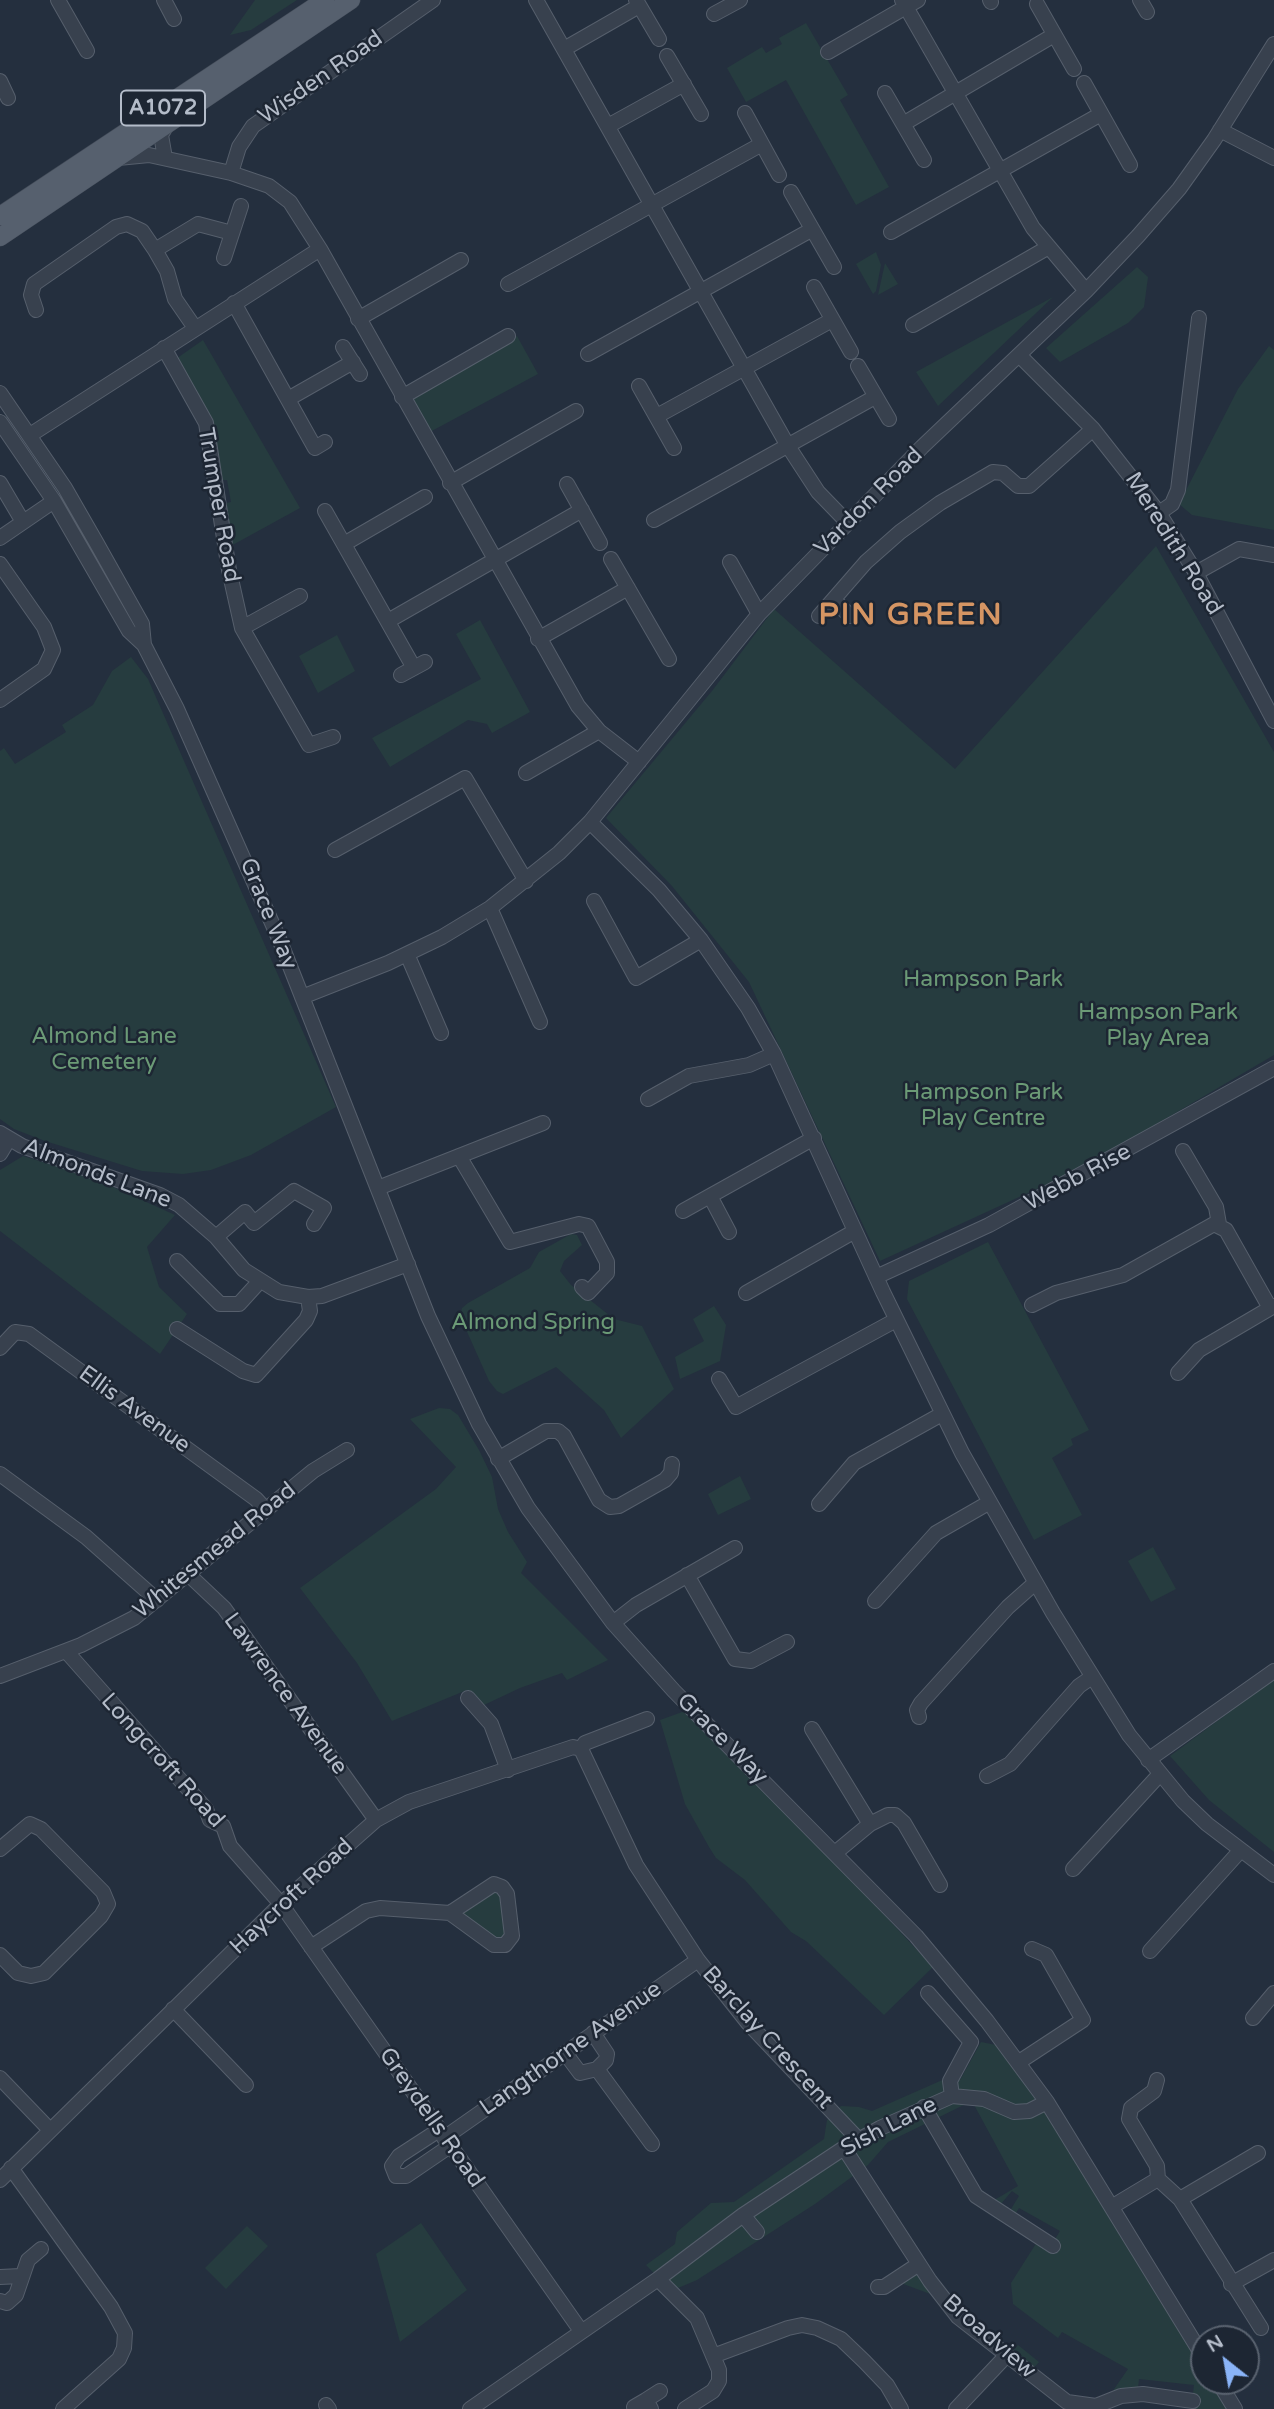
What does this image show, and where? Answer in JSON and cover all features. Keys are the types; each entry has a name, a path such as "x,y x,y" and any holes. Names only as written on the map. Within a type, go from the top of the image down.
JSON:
{"main road":[{"name":"A1072","path":"0,216 326,0"},
{"name":"A1072","path":"0,237 351,0"}],"street":[{"path":"58,0 87,51"},
{"path":"164,0 174,19"},
{"name":"Wisden Road","path":"231,173 239,147 253,126 433,0"},
{"path":"536,0 788,446 818,492 847,522"},
{"path":"715,14 740,0"},
{"path":"828,52 908,2 955,93 1047,248 1086,291"},
{"path":"564,49 638,3 659,39"},
{"path":"1037,4 1074,69"},
{"path":"903,124 1054,35"},
{"name":"Vardon Road","path":"302,997 408,954 491,908 559,853 590,822 759,614 847,522 1086,291 1179,190 1274,44"},
{"path":"667,56 701,114"},
{"path":"0,81 8,98"},
{"path":"1084,83 1130,165"},
{"path":"608,126 684,84"},
{"path":"885,93 924,160"},
{"path":"745,113 779,175"},
{"path":"891,232 1101,114"},
{"path":"165,158 162,135 168,123"},
{"path":"1220,130 1274,158"},
{"path":"508,284 537,260 652,205 762,144"},
{"path":"115,159 135,155 165,158 261,182 285,197 320,249 578,706 599,731 639,762"},
{"path":"791,192 834,267"},
{"path":"224,258 241,206"},
{"path":"36,310 31,295 34,284 116,227 127,224 138,227 155,250 167,271 175,299 195,328"},
{"path":"155,250 198,224 232,233"},
{"path":"588,354 610,334 701,291 811,230"},
{"path":"913,325 949,311 1047,248"},
{"path":"30,435 320,249"},
{"path":"358,319 461,260"},
{"path":"814,287 889,419"},
{"path":"234,303 315,448 325,442"},
{"path":"1159,513 1172,504 1178,490 1199,318"},
{"path":"657,416 832,320"},
{"path":"402,397 508,336"},
{"path":"288,399 356,368 344,347"},
{"name":"Trumper Road","path":"164,348 206,423 229,570 242,628 310,745 332,737"},
{"name":"Meredith Road","path":"1020,355 1093,429 1159,513 1196,573 1274,720"},
{"path":"639,386 674,448"},
{"name":"Grace Way","path":"0,393 65,488 142,624 145,645 219,798 450,1365 498,1459 550,1541 613,1623 674,1691 916,1936 1010,2049 1113,2206 1190,2335"},
{"path":"654,520 875,397"},
{"path":"450,483 546,421 576,411"},
{"name":"Grace Way","path":"0,422 54,501 129,631 145,645"},
{"path":"819,616 866,562 900,531 940,503 993,472 1007,475 1018,486 1030,486 1093,429"},
{"path":"0,483 23,522"},
{"path":"567,484 600,543"},
{"path":"344,544 425,497"},
{"path":"0,538 54,501"},
{"path":"388,621 582,510"},
{"path":"325,511 413,668"},
{"path":"1196,573 1239,549 1274,555"},
{"path":"611,559 669,659"},
{"path":"730,562 759,614"},
{"path":"0,564 44,627 52,650 44,669 0,700"},
{"path":"538,639 628,588"},
{"path":"242,628 300,596"},
{"path":"834,600 849,616"},
{"path":"526,772 599,731"},
{"path":"335,850 465,778 526,881"},
{"path":"590,822 659,890 701,940 738,991 774,1054 942,1414 1035,1583 1092,1677 1148,1760 1199,1817 1274,1875"},
{"path":"594,901 636,978 701,940"},
{"path":"491,908 540,1022"},
{"path":"408,954 441,1032"},
{"path":"648,1099 689,1076 749,1065 774,1054"},
{"name":"Webb Rise","path":"876,1277 1000,1219 1274,1068"},
{"path":"378,1188 543,1123"},
{"path":"0,1154 5,1136"},
{"name":"Almonds Lane","path":"5,1136 33,1151 160,1195 192,1215 259,1282 279,1292 308,1297 333,1294 408,1264"},
{"path":"683,1211 814,1138"},
{"path":"1178,1373 1199,1349 1272,1307 1226,1230 1219,1224 1216,1207 1183,1151"},
{"path":"459,1156 510,1242 579,1224 588,1226 607,1262 607,1273 589,1294"},
{"path":"216,1237 245,1212 254,1223 294,1191 324,1208 314,1224"},
{"path":"709,1196 729,1232"},
{"path":"1032,1305 1056,1293 1123,1275 1210,1226 1219,1224"},
{"path":"746,1293 855,1231"},
{"path":"177,1261 220,1304 239,1304 259,1282"},
{"path":"177,1329 243,1371 256,1375 266,1368 306,1320 310,1311 308,1297"},
{"path":"719,1379 736,1407 896,1320"},
{"name":"Ellis Avenue","path":"0,1348 15,1332 29,1334 234,1482 266,1510"},
{"path":"819,1504 854,1463 942,1414"},
{"path":"498,1459 545,1432 558,1431 564,1436 600,1500 610,1507 619,1506 665,1480 672,1464"},
{"name":"Whitesmead Road","path":"0,1676 66,1651 124,1623 157,1600 313,1471 347,1450"},
{"path":"0,1474 86,1537 157,1600"},
{"path":"874,1601 936,1533 990,1502"},
{"path":"613,1623 636,1605 735,1548"},
{"name":"Lawrence Avenue","path":"188,1574 224,1608 376,1820"},
{"path":"687,1575 735,1660 751,1661 787,1642"},
{"path":"919,1717 917,1710 921,1703 1008,1607 1035,1583"},
{"name":"Longcroft Road","path":"66,1651 206,1809 210,1820 223,1826 238,1857 249,1864 281,1904"},
{"path":"1148,1760 1274,1671"},
{"path":"987,1776 1010,1764 1079,1686 1092,1677"},
{"path":"468,1698 491,1724 508,1770"},
{"name":"Haycroft Road","path":"0,2179 281,1904 376,1820 409,1802 572,1747 581,1749 585,1743 647,1719"},
{"path":"812,1729 870,1824"},
{"name":"Barclay Crescent","path":"581,1749 636,1865 698,1960 748,2023 858,2139"},
{"path":"1073,1869 1160,1774"},
{"path":"835,1853 870,1824 888,1815 902,1820 940,1885"},
{"path":"0,1849 30,1824 41,1829 103,1892 108,1903 100,1916 44,1973 31,1976 18,1973 0,1955"},
{"path":"1150,1951 1240,1851"},
{"path":"311,1947 354,1917 373,1909 450,1913 494,1945 505,1945 512,1936 507,1894 498,1885 483,1889 450,1913"},
{"name":"Greydells Road","path":"281,1904 581,2332"},
{"path":"1019,2062 1083,2020 1046,1955 1032,1949"},
{"name":"Langthorne Avenue","path":"444,2138 698,1960"},
{"path":"929,1993 971,2042 950,2081 952,2096"},
{"path":"1253,2018 1274,1993"},
{"path":"173,2009 246,2085"},
{"path":"565,2053 580,2073 597,2069 606,2060 607,2054 593,2033"},
{"path":"597,2069 652,2144"},
{"path":"0,2078 50,2130"},
{"path":"1157,2080 1154,2091 1131,2108 1129,2119 1157,2166 1158,2179 1180,2199 1261,2328"},
{"name":"Sish Lane","path":"479,2407 743,2215 858,2139 952,2096 984,2099 1014,2112 1029,2111 1047,2102"},
{"path":"924,2107 971,2200 1005,2209 1054,2246"},
{"name":"Broadview","path":"844,2148 919,2264 958,2317 1072,2406 1120,2402 1143,2394 1193,2401"},
{"path":"1180,2199 1258,2152"},
{"path":"11,2168 124,2328 124,2348 115,2364 62,2409"},
{"path":"1113,2206 1158,2179"},
{"path":"743,2215 758,2227"},
{"path":"0,2301 7,2303 16,2295 28,2260 59,2235"},
{"path":"1231,2284 1274,2260"},
{"path":"878,2287 884,2287 919,2264"},
{"path":"0,2277 21,2276"},
{"path":"658,2279 697,2318 720,2377 717,2386 685,2409"},
{"path":"713,2356 788,2328 802,2325 817,2328 841,2339 864,2361 887,2385 901,2409"},
{"path":"956,2409 1006,2356"},
{"path":"644,2405 660,2391"}],"green space":[{"path":"255,0 297,0 251,30 230,35"},
{"path":"806,23 848,95 840,100 889,187 856,205 786,80 746,102 727,68 762,47 766,53 782,44 779,38"},
{"path":"876,252 881,265 873,294 856,264"},
{"path":"885,263 898,284 878,295"},
{"path":"1137,267 1148,277 1144,307 1128,323 1060,362 1046,348"},
{"path":"1053,297 938,406 916,372"},
{"path":"517,336 538,374 428,433 412,406 416,394"},
{"path":"203,340 300,508 229,547 222,504 231,502 227,480 219,480 209,421 173,361"},
{"path":"1269,346 1274,350 1274,530 1192,515 1179,504 1238,389"},
{"name":"Hampson Park","path":"1156,546 1274,752 1274,1055 1080,1169 880,1261 749,982 672,886 606,818 712,691 774,609 955,769"},
{"path":"480,620 530,712 492,733 487,724 468,720 390,767 372,738 481,679 456,634"},
{"path":"337,635 355,671 318,693 299,656"},
{"name":"Almond Lane Cemetery","path":"131,657 148,679 336,1107 251,1155 211,1170 183,1174 142,1171 45,1141 14,1129 0,1119 0,751 4,748 15,764 66,732 62,725 93,705 112,671"},
{"path":"23,1156 91,1177 175,1215 147,1247 159,1287 187,1314 160,1354 0,1231 0,1170"},
{"name":"Almond Spring","path":"571,1234 577,1235 582,1245 564,1261 560,1271 571,1285 614,1319 642,1326 674,1389 621,1438 604,1410 556,1367 503,1394 497,1391 489,1381 460,1316 462,1308 468,1303 530,1268 539,1252"},
{"path":"988,1242 1089,1430 1071,1439 1073,1445 1052,1458 1082,1515 1034,1540 907,1299 909,1281"},
{"path":"714,1306 726,1325 720,1361 680,1379 675,1357 704,1341 693,1319"},
{"path":"439,1408 450,1409 458,1415 479,1450 492,1477 498,1509 508,1532 527,1562 521,1573 608,1660 567,1680 562,1673 484,1705 467,1690 392,1721 357,1663 300,1588 436,1489 456,1467 410,1419"},
{"path":"740,1476 751,1499 718,1515 708,1494"},
{"path":"1153,1547 1176,1589 1151,1602 1128,1561"},
{"path":"1274,1679 1274,1852 1209,1800 1170,1756"},
{"path":"685,1711 831,1858 933,1967 884,2015 806,1941 791,1932 745,1880 716,1858 685,1804 660,1720"},
{"path":"490,1889 501,1892 508,1933 501,1942 462,1916 461,1911"},
{"path":"981,2042 996,2045 1049,2118 1190,2349 1190,2385 1139,2379 1138,2388 1110,2395 1128,2369 1062,2332 1058,2338 1013,2304 1011,2283 1037,2242 1054,2241 1060,2231 1019,2208 1014,2216 1011,2209 1019,2196 1012,2191 1000,2205 991,2202 1018,2186 972,2101 888,2142 868,2165 815,2204 697,2280 671,2291 646,2265 675,2244 677,2232 711,2203 734,2202 824,2139 827,2120 841,2106 872,2111 956,2074 960,2080"},
{"path":"421,2223 467,2290 400,2342 376,2254"},
{"path":"247,2226 268,2246 226,2289 205,2268"},
{"path":"917,2273 933,2295 898,2282"},
{"path":"1018,2345 1039,2362 1033,2369 1011,2353"},
{"path":"1193,2395 1218,2395 1226,2409 1191,2409"}],"district":[{"name":"PIN GREEN","path":"911,616"}],"park label":[{"name":"Hampson Park Play Area","path":"1158,1026"},
{"name":"Hampson Park Play Centre","path":"983,1106"}]}
